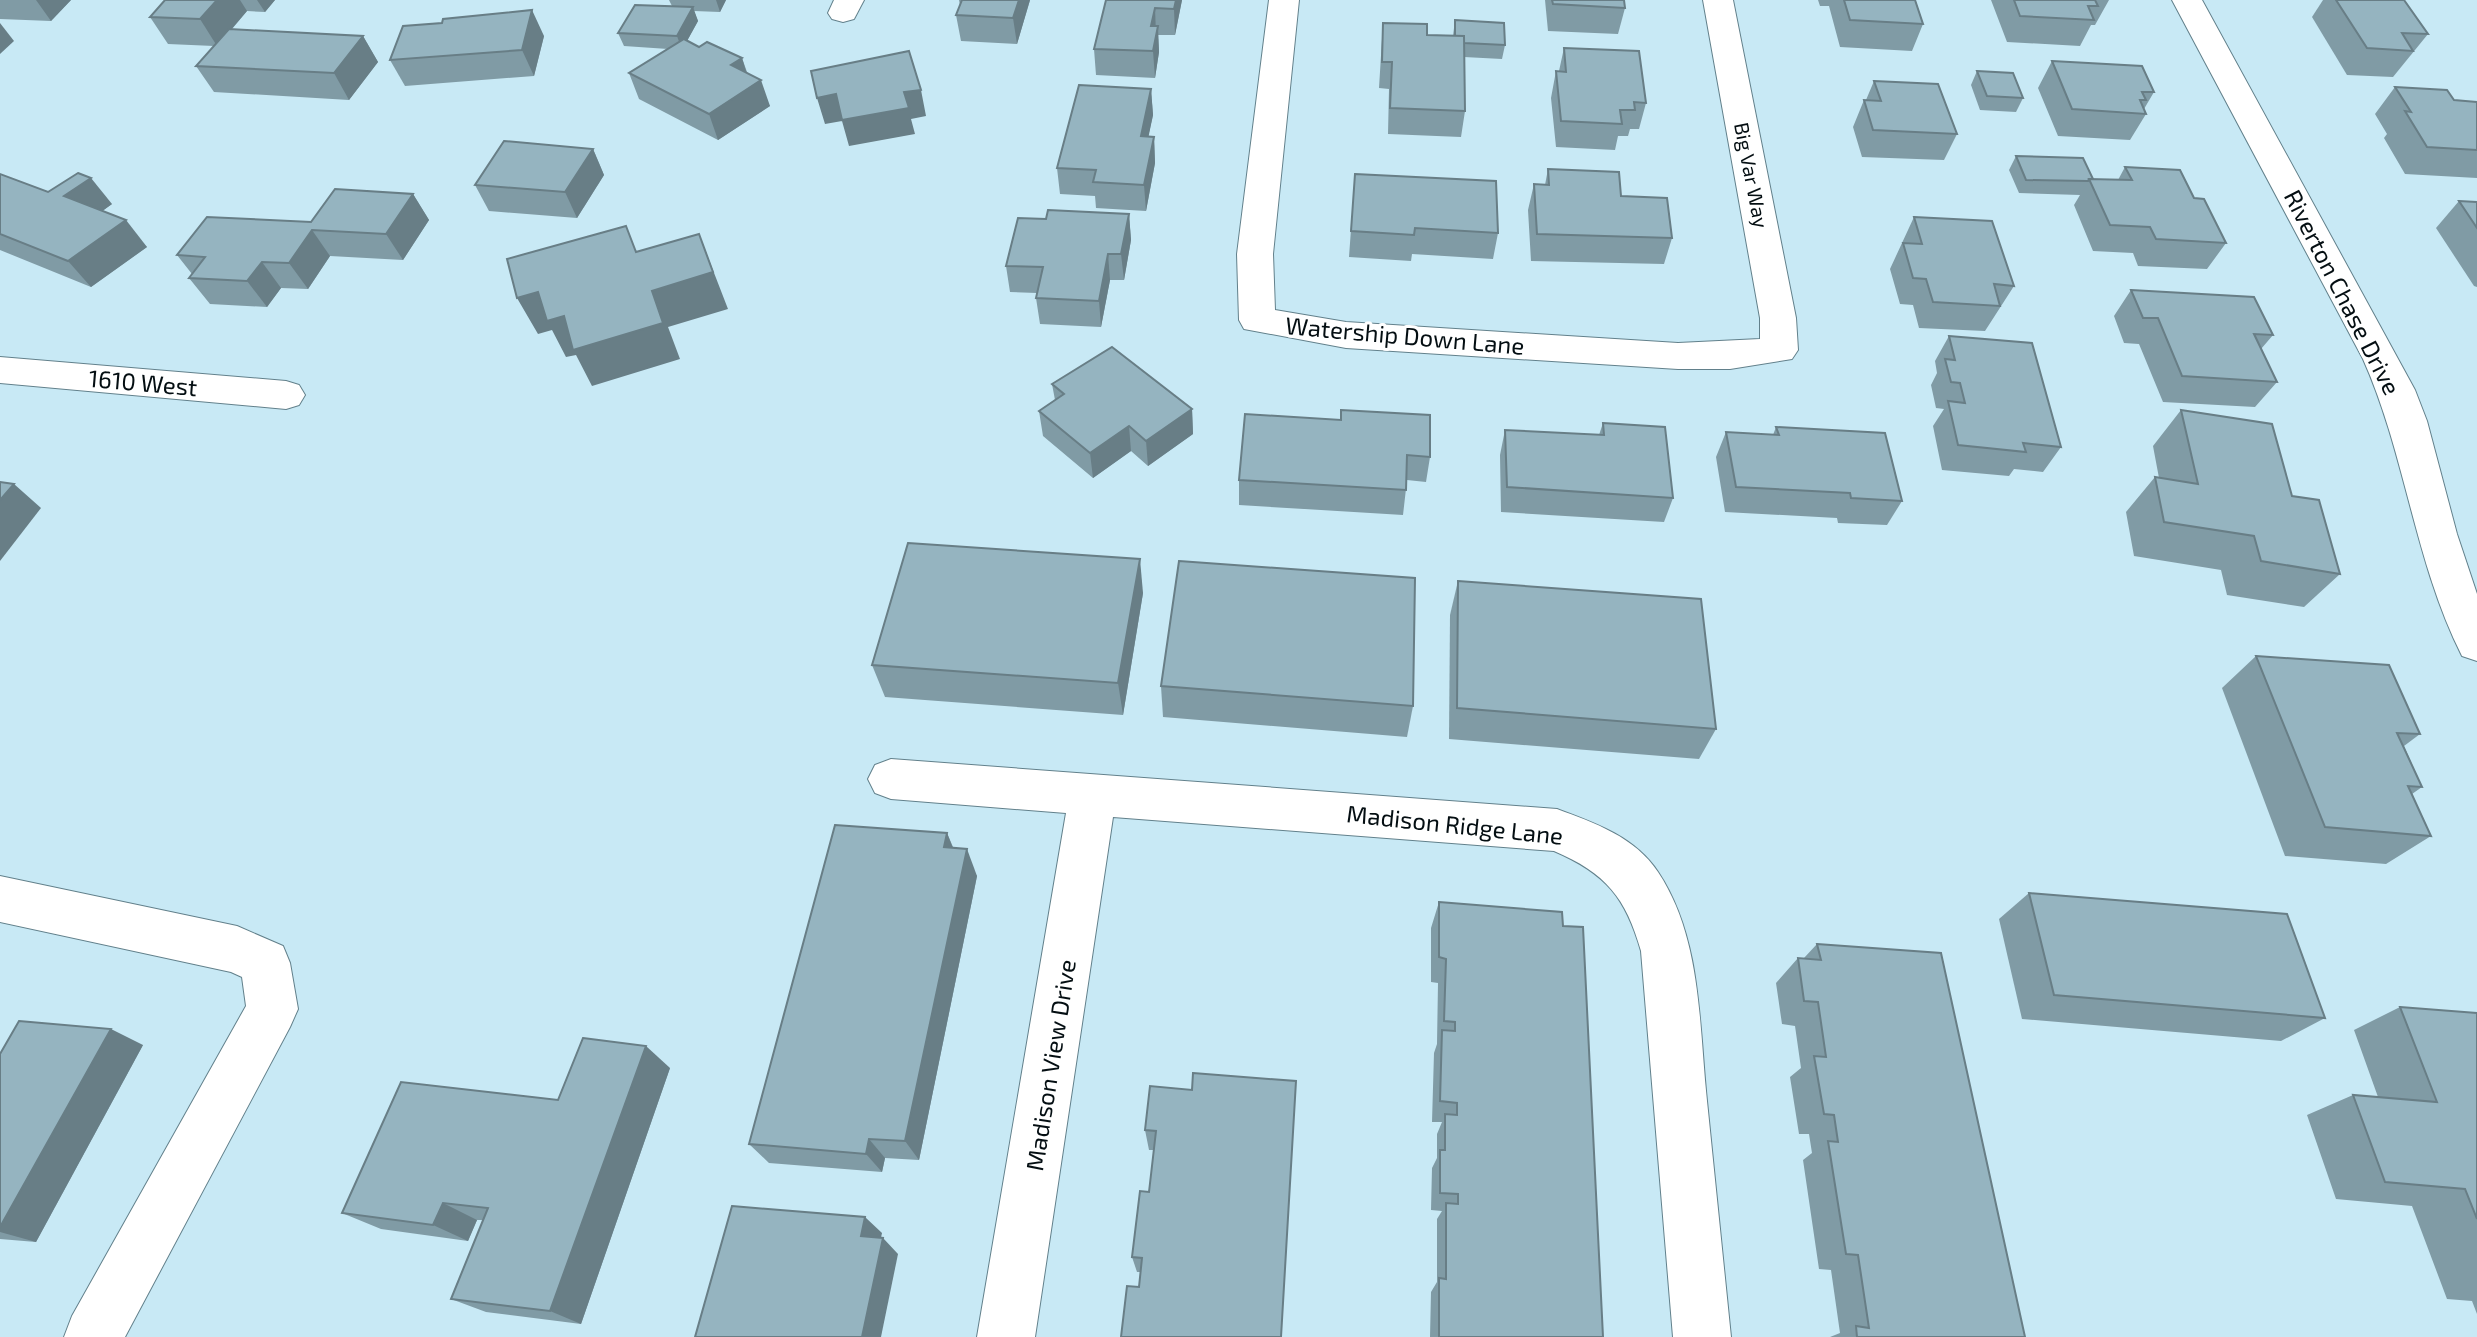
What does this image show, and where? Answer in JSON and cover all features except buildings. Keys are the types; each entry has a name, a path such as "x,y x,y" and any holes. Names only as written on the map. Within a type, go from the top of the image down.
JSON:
{"street":[{"name":"Watership Down Lane","path":"1284,0 1255,254 1257,320 1346,335 1678,356 1730,356 1779,350"},
{"name":"Big Var Way","path":"1718,0 1774,288 1779,350"},
{"name":"Riverton Chase Drive","path":"2187,0 2382,359 2407,418 2438,547 2477,643"},
{"name":"1610 West","path":"0,370 286,395"},
{"name":"Madison Ridge Lane","path":"891,779 1557,830 1597,845 1631,872 1654,909 1666,951 1702,1337"},
{"name":"Madison View Drive","path":"1006,1337 1093,794"},
{"path":"0,899 237,950 265,963 272,1009 93,1337"}]}
